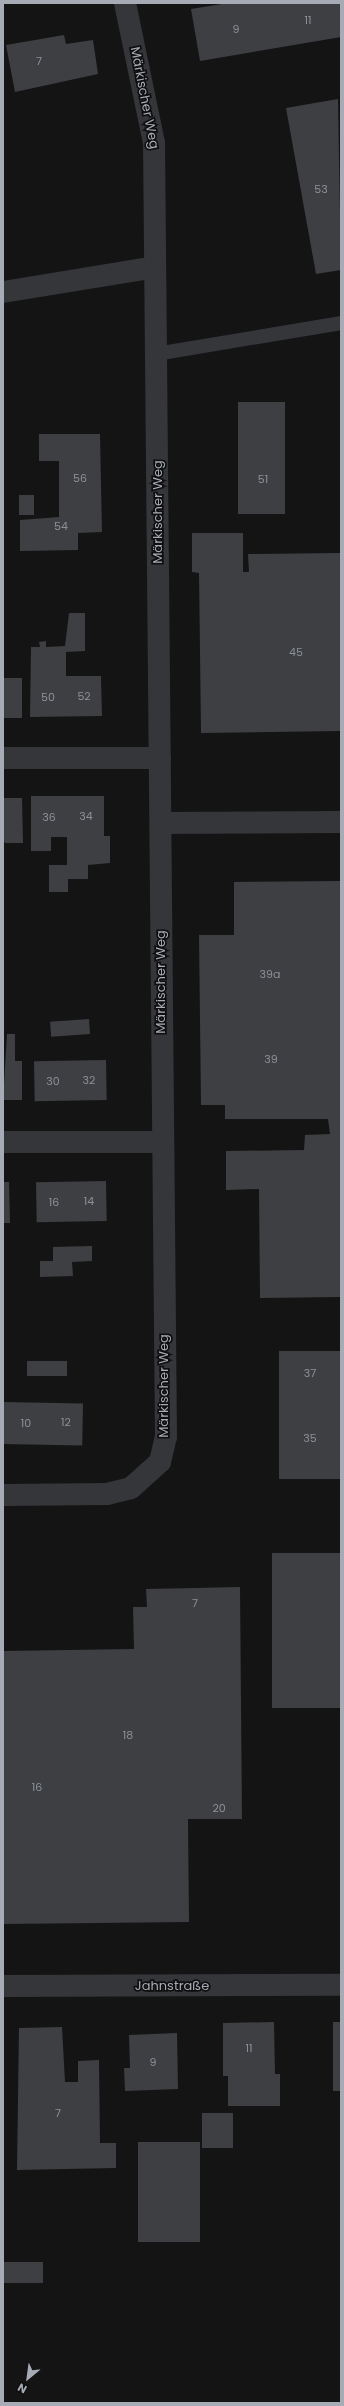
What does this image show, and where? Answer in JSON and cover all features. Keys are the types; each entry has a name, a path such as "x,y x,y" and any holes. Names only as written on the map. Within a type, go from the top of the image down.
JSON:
{"street":[{"name":"Märkischer Weg","path":"3,1495 107,1494 131,1488 160,1462 166,1437 161,1142 161,823 154,143 125,3"},
{"path":"3,292 155,267"},
{"path":"3,758 160,758"},
{"path":"161,823 341,822"},
{"path":"3,1142 161,1142"},
{"name":"Jahnstraße","path":"3,1986 341,1985"}],"lane":[{"path":"156,354 341,323"}],"building":[{"path":"228,3 341,3 341,37 200,61 191,9"},
{"path":"64,35 66,44 93,40 98,74 15,92 6,45"},
{"path":"338,99 341,270 316,274 286,108"},
{"path":"238,402 285,402 285,514 238,514"},
{"path":"39,434 100,434 102,532 78,533 78,550 20,551 20,520 59,517 59,461 39,461"},
{"path":"19,495 34,495 34,515 19,515"},
{"path":"192,533 243,533 243,572 249,572 248,554 341,553 341,731 201,733 199,573 192,572"},
{"path":"69,613 85,613 85,651 66,652 66,676 101,676 102,716 30,717 31,647 40,647 39,642 46,641 46,647 65,646"},
{"path":"3,678 22,678 22,718 3,718"},
{"path":"31,796 104,796 104,836 110,836 110,863 88,865 88,879 68,879 68,892 49,892 49,865 67,865 67,837 51,837 51,851 31,851"},
{"path":"3,798 22,798 23,843 5,843 3,839"},
{"path":"341,881 341,1297 260,1298 259,1189 226,1190 226,1151 304,1150 305,1135 330,1134 328,1119 225,1119 225,1105 201,1105 199,935 234,935 234,882"},
{"path":"89,1019 90,1034 51,1037 50,1022"},
{"path":"7,1034 15,1034 15,1061 22,1061 22,1100 3,1100"},
{"path":"106,1060 107,1100 35,1101 34,1061"},
{"path":"106,1181 107,1221 37,1222 36,1182"},
{"path":"3,1182 9,1182 10,1223 3,1223"},
{"path":"92,1246 92,1261 72,1262 73,1276 40,1277 40,1261 53,1261 53,1247"},
{"path":"279,1351 341,1351 341,1479 279,1479"},
{"path":"27,1361 67,1361 67,1376 27,1376"},
{"path":"3,1402 83,1403 82,1445 3,1444"},
{"path":"272,1553 341,1553 341,1708 272,1708"},
{"path":"240,1587 242,1819 188,1819 189,1922 3,1924 3,1651 134,1649 133,1607 147,1607 146,1589"},
{"path":"274,2022 275,2074 280,2074 280,2106 228,2106 228,2076 223,2076 223,2023"},
{"path":"333,2022 341,2022 341,2091 333,2091"},
{"path":"62,2027 65,2082 78,2082 78,2061 99,2060 100,2143 116,2143 116,2168 17,2170 19,2028"},
{"path":"177,2033 178,2089 125,2091 124,2068 130,2068 129,2035"},
{"path":"202,2113 233,2113 233,2148 202,2148"},
{"path":"138,2142 200,2142 200,2242 138,2242"},
{"path":"3,2262 43,2262 43,2283 3,2283"}]}
